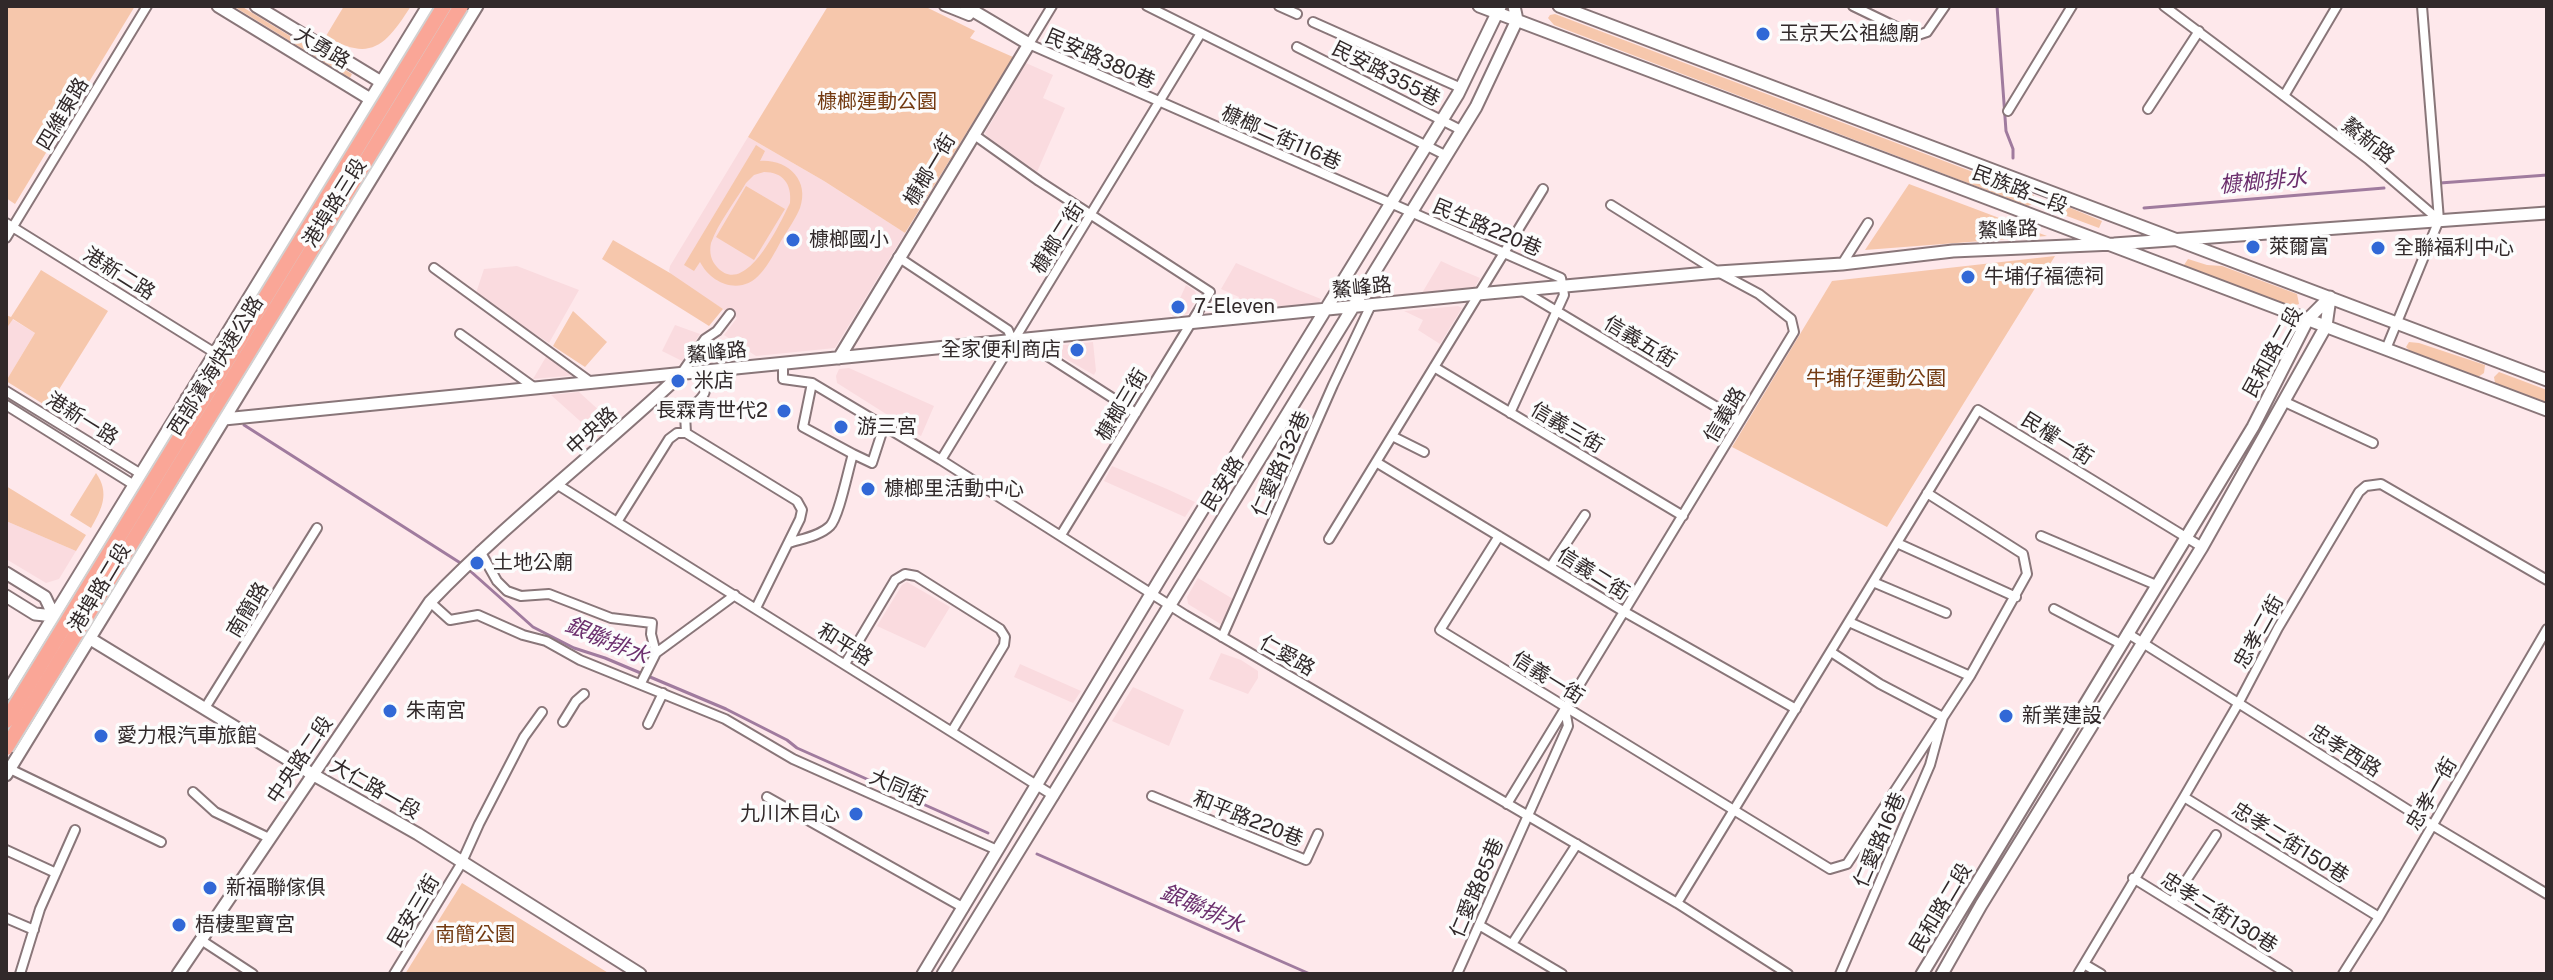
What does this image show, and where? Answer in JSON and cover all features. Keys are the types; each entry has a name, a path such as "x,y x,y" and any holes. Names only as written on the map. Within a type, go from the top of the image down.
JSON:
{"highway":[{"name":"西部濱海快速公路","path":"6,721 444,6"},
{"name":"西部濱海快速公路","path":"6,748 461,6"}],"street":[{"name":"四維東路","path":"6,238 9,225 147,6"},
{"name":"大勇路","path":"218,6 407,121"},
{"name":"大勇路","path":"256,6 417,105"},
{"name":"港埠路三段","path":"187,398 428,6"},
{"name":"港埠路三段","path":"224,419 477,6"},
{"path":"944,6 969,16 972,8 1029,44"},
{"name":"槺榔一街","path":"839,358 1052,6"},
{"path":"1147,6 1445,155"},
{"path":"1279,6 1297,14"},
{"name":"民族路二段","path":"1479,6 1498,9 1517,20 2547,410"},
{"path":"1514,6 1517,20"},
{"name":"民族路二段","path":"1559,6 2547,380"},
{"path":"1853,6 1915,36 1932,27 1945,6"},
{"path":"2008,111 2072,6"},
{"name":"鰲新路","path":"2164,6 2368,159 2439,220"},
{"path":"2284,96 2337,6"},
{"path":"2386,349 2439,220 2422,6"},
{"name":"民安路","path":"923,974 1151,594 1442,121 1498,9"},
{"name":"民安路","path":"943,974 1476,107 1517,20"},
{"path":"1313,22 1461,88"},
{"path":"2148,109 2199,31"},
{"name":"槺榔二街","path":"941,460 1019,342 1091,215 1201,33"},
{"name":"民安路380巷","path":"1029,44 1159,102"},
{"name":"民安路355巷","path":"1297,47 1461,130"},
{"name":"槺榔二街116巷","path":"1159,102 1391,204"},
{"path":"973,134 1091,215"},
{"path":"1329,539 1543,189"},
{"name":"民生路220巷","path":"1391,204 1561,278 1563,287"},
{"name":"信義路","path":"1507,804 1794,332 1791,319 1759,294 1611,205"},
{"name":"鰲峰路","path":"224,419 1478,294 1842,264 1953,251 2114,244 2547,213"},
{"name":"槺榔三街","path":"1061,535 1210,292 1091,215"},
{"path":"1842,264 1868,223"},
{"name":"港新二路","path":"9,225 215,353"},
{"path":"898,257 1008,330 1019,342 1136,413"},
{"path":"434,268 592,384"},
{"path":"1510,413 1564,295 1563,287"},
{"name":"信義五街","path":"1523,291 1740,421"},
{"name":"民和路二段","path":"1922,974 2253,427 2308,319 2330,297"},
{"name":"民和路二段","path":"1942,974 1981,905 2144,646 2202,547 2326,326 2330,297"},
{"name":"仁愛路132巷","path":"1222,637 1371,305"},
{"name":"中央路","path":"463,568 680,375 705,339 717,331 730,314"},
{"path":"460,334 536,389"},
{"name":"仁愛路","path":"783,364 783,379 812,383 941,460 1222,637 1677,903 1788,974"},
{"name":"信義三街","path":"1434,367 1683,516"},
{"path":"686,433 685,414 705,394 704,372"},
{"path":"812,383 803,427 872,463 884,426"},
{"name":"港新一路","path":"6,391 138,480"},
{"path":"187,398 224,419"},
{"name":"港埠路二段","path":"6,694 187,398"},
{"path":"2285,402 2373,443"},
{"name":"港新一路","path":"6,405 138,480"},
{"name":"民權一街","path":"1677,903 1978,410 2202,547"},
{"name":"港埠路二段","path":"8,772 224,419"},
{"path":"617,522 669,439 677,433 686,433 797,501 802,510 800,519 756,608"},
{"path":"1392,436 1424,452"},
{"path":"789,543 829,527 838,511 853,454"},
{"name":"信義二街","path":"1376,462 1623,611 1796,709"},
{"name":"忠孝二街","path":"2078,974 2238,704 2278,628 2359,492 2366,486 2381,484 2547,580"},
{"name":"和平路","path":"558,485 1054,796"},
{"path":"1831,652 1880,684 1943,717 1970,676 2027,574 2023,554 1927,493"},
{"path":"1551,566 1585,515"},
{"name":"南簡路","path":"205,708 317,528"},
{"name":"信義一街","path":"1499,536 1440,630 1830,869 1847,864 1943,717"},
{"path":"2041,536 2156,585"},
{"path":"1897,543 2016,597"},
{"path":"480,551 497,581 507,591 521,596 549,594 611,618 652,623 651,634 656,653"},
{"name":"中央路二段","path":"178,974 430,602 463,568"},
{"path":"6,573 45,597 54,616"},
{"path":"845,664 895,580 905,574 916,576 940,591 1000,629 1005,637 1004,645 952,731"},
{"path":"1873,582 1946,613"},
{"path":"430,602 450,620 478,615 641,683 656,653 735,595"},
{"path":"6,596 35,614 54,616"},
{"name":"忠孝西路","path":"2054,609 2144,646 2547,894"},
{"name":"大仁路一段","path":"54,616 312,774 418,834 638,973"},
{"path":"1849,622 1970,676"},
{"name":"忠孝一街","path":"2343,974 2547,629"},
{"name":"大同街","path":"641,683 725,719 786,755 997,850"},
{"path":"648,724 663,693"},
{"path":"563,722 584,694"},
{"name":"信義路","path":"1526,814 1568,726 1565,708"},
{"path":"461,864 524,737 542,712"},
{"name":"仁愛路16巷","path":"1840,974 1930,765 1943,717"},
{"path":"8,772 161,842"},
{"path":"193,792 215,812 269,838"},
{"name":"和平路220巷","path":"1152,796 1306,860 1318,834"},
{"path":"767,797 979,917"},
{"name":"忠孝二街150巷","path":"2184,797 2379,917"},
{"name":"仁愛路85巷","path":"1457,974 1526,814"},
{"path":"20,974 34,930 75,830"},
{"path":"2172,902 2216,835"},
{"path":"1512,944 1577,844"},
{"path":"6,850 56,873"},
{"name":"民安三街","path":"394,974 461,864"},
{"name":"忠孝二街130巷","path":"2133,878 2288,974"},
{"path":"6,918 34,930"},
{"path":"1479,925 1562,974"},
{"path":"201,940 253,974"},
{"path":"2084,964 2101,974"}],"shaded area":[{"path":"1026,63 1053,75 1043,98 1065,108 1037,172 989,140 985,133"},
{"name":"槺榔國小","path":"748,137 905,233 835,348 756,356 724,335 737,318 674,278 669,271"},
{"path":"1441,261 1480,278 1475,287 1422,293"},
{"path":"1236,263 1321,299 1319,303 1234,310 1239,297 1221,289"},
{"path":"517,266 579,290 549,343 475,296 484,269"},
{"path":"1186,285 1195,291 1197,298 1188,314 1172,316"},
{"path":"1462,308 1440,344 1418,330 1423,320 1404,311"},
{"path":"12,319 35,333 6,381 6,329"},
{"path":"675,325 700,334 682,361 662,351"},
{"path":"1093,342 1094,375 1045,347"},
{"path":"550,350 587,374 533,379"},
{"path":"849,368 934,406 921,436 837,383 839,369"},
{"path":"579,392 614,424 599,438 551,395"},
{"path":"1112,466 1195,502 1185,517 1104,481"},
{"path":"6,521 76,551 59,579 46,583 6,559"},
{"path":"1198,578 1233,599 1222,625 1188,604 1187,597"},
{"path":"907,582 950,607 925,648 877,626 902,585"},
{"path":"1221,653 1241,660 1258,671 1258,678 1248,694 1209,679"},
{"path":"1020,664 1081,691 1073,703 1014,677"},
{"path":"1133,687 1184,710 1169,746 1112,721"}],"green space":[{"path":"6,6 135,6 15,204 6,198"},
{"path":"233,6 241,6 352,74 350,78"},
{"path":"344,6 411,6 385,40 366,49 342,44 326,36"},
{"name":"槺榔運動公園","path":"828,6 924,6 975,31 970,38 1013,57 905,233 748,137"},
{"path":"1555,14 2034,195 2034,203 2028,206 1554,25 1548,18"},
{"path":"756,145 765,151 760,161 779,164 794,173 802,189 800,208 769,262 753,280 737,286 728,285 712,277 700,262 694,271 684,265","holes":["771,173 785,180 790,203 761,254 739,273 728,274 717,267 712,259 710,246 714,235 746,183 754,175"]},
{"path":"1909,184 2047,236 1865,250"},
{"path":"746,186 785,209 754,260 716,237"},
{"path":"2056,202 2102,221 2099,228 2048,209 2050,203"},
{"path":"613,240 723,309 709,326 602,259"},
{"name":"牛埔仔運動公園","path":"2055,256 1887,527 1732,447 1832,281"},
{"path":"2188,259 2222,266 2297,294 2299,304 2290,307 2188,268 2184,265"},
{"path":"41,270 108,311 48,407 6,381 35,333 13,319 6,329 6,315 11,317"},
{"path":"573,311 607,342 585,367 553,346"},
{"path":"2409,342 2485,365 2484,373 2478,377 2411,352 2406,347"},
{"path":"2499,372 2547,390 2547,403 2495,383 2494,377"},
{"path":"96,473 103,487 103,501 91,528 70,515"},
{"path":"6,486 86,535 76,551 6,521"},
{"name":"南簡公園","path":"462,883 610,974 405,974"}],"waterway":[{"name":"槺榔排水","path":"1997,6 2006,131 2013,158"},
{"name":"槺榔排水","path":"2440,183 2547,175"},
{"name":"槺榔排水","path":"2144,208 2384,188"},
{"name":"銀聯排水","path":"244,425 462,564"},
{"name":"銀聯排水","path":"468,569 533,627 574,648 726,709 797,748 988,833"},
{"name":"銀聯排水","path":"1037,854 1310,974"}],"place":[{"name":"玉京天公祖總廟","path":"1763,34"},
{"name":"槺榔國小","path":"793,240"},
{"name":"萊爾富","path":"2253,247"},
{"name":"全聯福利中心","path":"2378,248"},
{"name":"牛埔仔福德祠","path":"1968,277"},
{"name":"7-Eleven","path":"1178,307"},
{"name":"全家便利商店","path":"1077,350"},
{"name":"米店","path":"678,381"},
{"name":"長霖青世代2","path":"784,411"},
{"name":"游三宮","path":"841,427"},
{"name":"槺榔里活動中心","path":"868,489"},
{"name":"土地公廟","path":"477,563"},
{"name":"朱南宮","path":"390,711"},
{"name":"新業建設","path":"2006,716"},
{"name":"愛力根汽車旅館","path":"101,736"},
{"name":"九川木目心","path":"856,814"},
{"name":"新福聯傢俱","path":"210,888"},
{"name":"梧棲聖寶宮","path":"179,925"}]}
